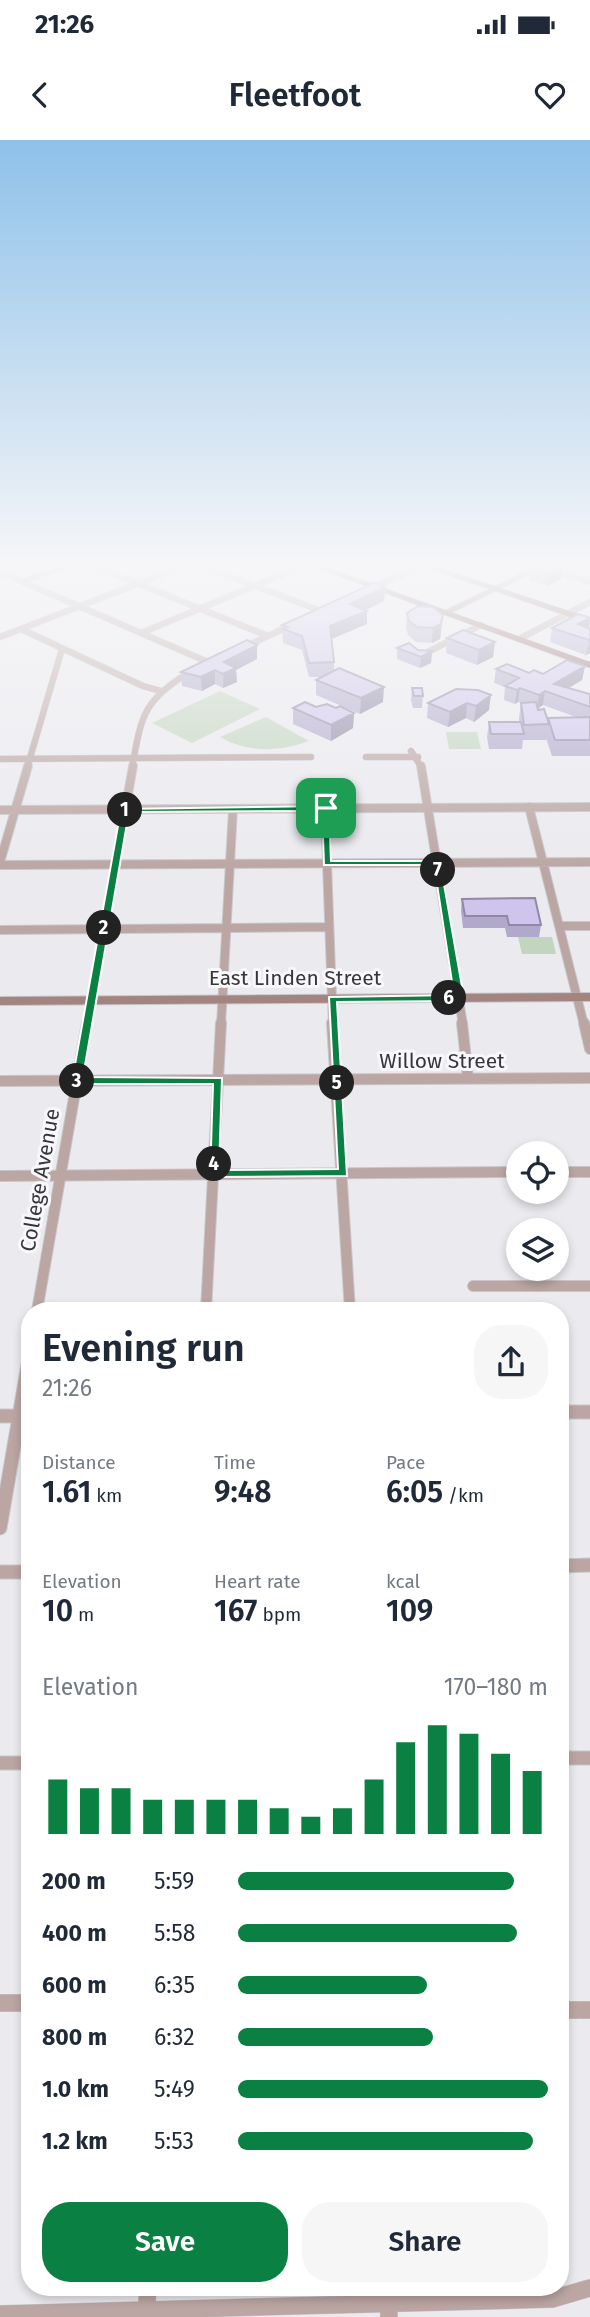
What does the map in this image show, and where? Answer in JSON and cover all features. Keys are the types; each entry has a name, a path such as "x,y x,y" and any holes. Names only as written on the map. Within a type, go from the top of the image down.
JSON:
{"main road":[{"name":"East Linden Street","path":"0,1001 583,997"}],"street":[{"path":"56,669 0,864 590,862"},
{"path":"105,669 161,691 199,669"},
{"name":"College Avenue","path":"39,1302 141,719 161,691"},
{"path":"366,757 414,754 424,782 460,998 468,1078"},
{"path":"0,760 311,757"},
{"path":"324,783 332,999 344,1173 349,1302"},
{"path":"529,807 559,926 583,997 590,1049"},
{"path":"0,810 590,807"},
{"path":"207,1302 233,809"},
{"path":"559,926 590,926"},
{"path":"0,930 329,927"},
{"name":"Willow Street","path":"0,1081 590,1077"},
{"path":"0,1176 506,1172"},
{"path":"569,1172 590,1172"},
{"path":"473,1286 590,1286"},
{"path":"569,1412 590,1412"},
{"path":"0,1416 21,1416"},
{"path":"0,1528 21,1430"},
{"path":"569,1566 590,1565"},
{"path":"0,1572 21,1572"},
{"path":"569,1758 590,1758"},
{"path":"0,1763 21,1763"},
{"path":"0,2003 21,2003"},
{"path":"569,2010 590,2010"},
{"path":"569,2294 590,2288"},
{"path":"146,2314 147,2296"},
{"path":"0,2314 146,2314 552,2299 562,2296"}],"green space":[{"path":"220,691 260,709 192,743 152,723"},
{"path":"266,717 309,741 264,749 242,746 220,737"},
{"path":"446,732 477,732 481,749 449,749"},
{"path":"518,937 552,937 556,954 522,954"}],"building":[{"path":"188,669 235,669 223,674 215,670 201,677 181,672"},
{"path":"340,669 384,687 361,698 316,680"},
{"path":"496,669 518,669 529,673 534,670 543,674 552,669 581,669 554,684 590,694 590,707 545,691 539,695 505,686 519,678"},
{"path":"412,688 422,688 423,696 414,696"},
{"path":"456,689 478,690 491,695 476,706 467,703 450,712 428,703"},
{"path":"305,702 316,707 327,704 336,708 340,706 354,713 331,725 293,708"},
{"path":"536,702 538,710 544,709 549,724 524,725 521,703"},
{"path":"590,717 590,740 555,740 548,718"},
{"path":"489,722 521,722 524,734 491,734"},
{"path":"535,898 541,925 509,925 507,916 465,916 462,899"}],"route":[{"path":"326,808 327,864 437,863 460,998 332,999 344,1173 214,1174 219,1080 77,1081 125,809 326,808"}]}
